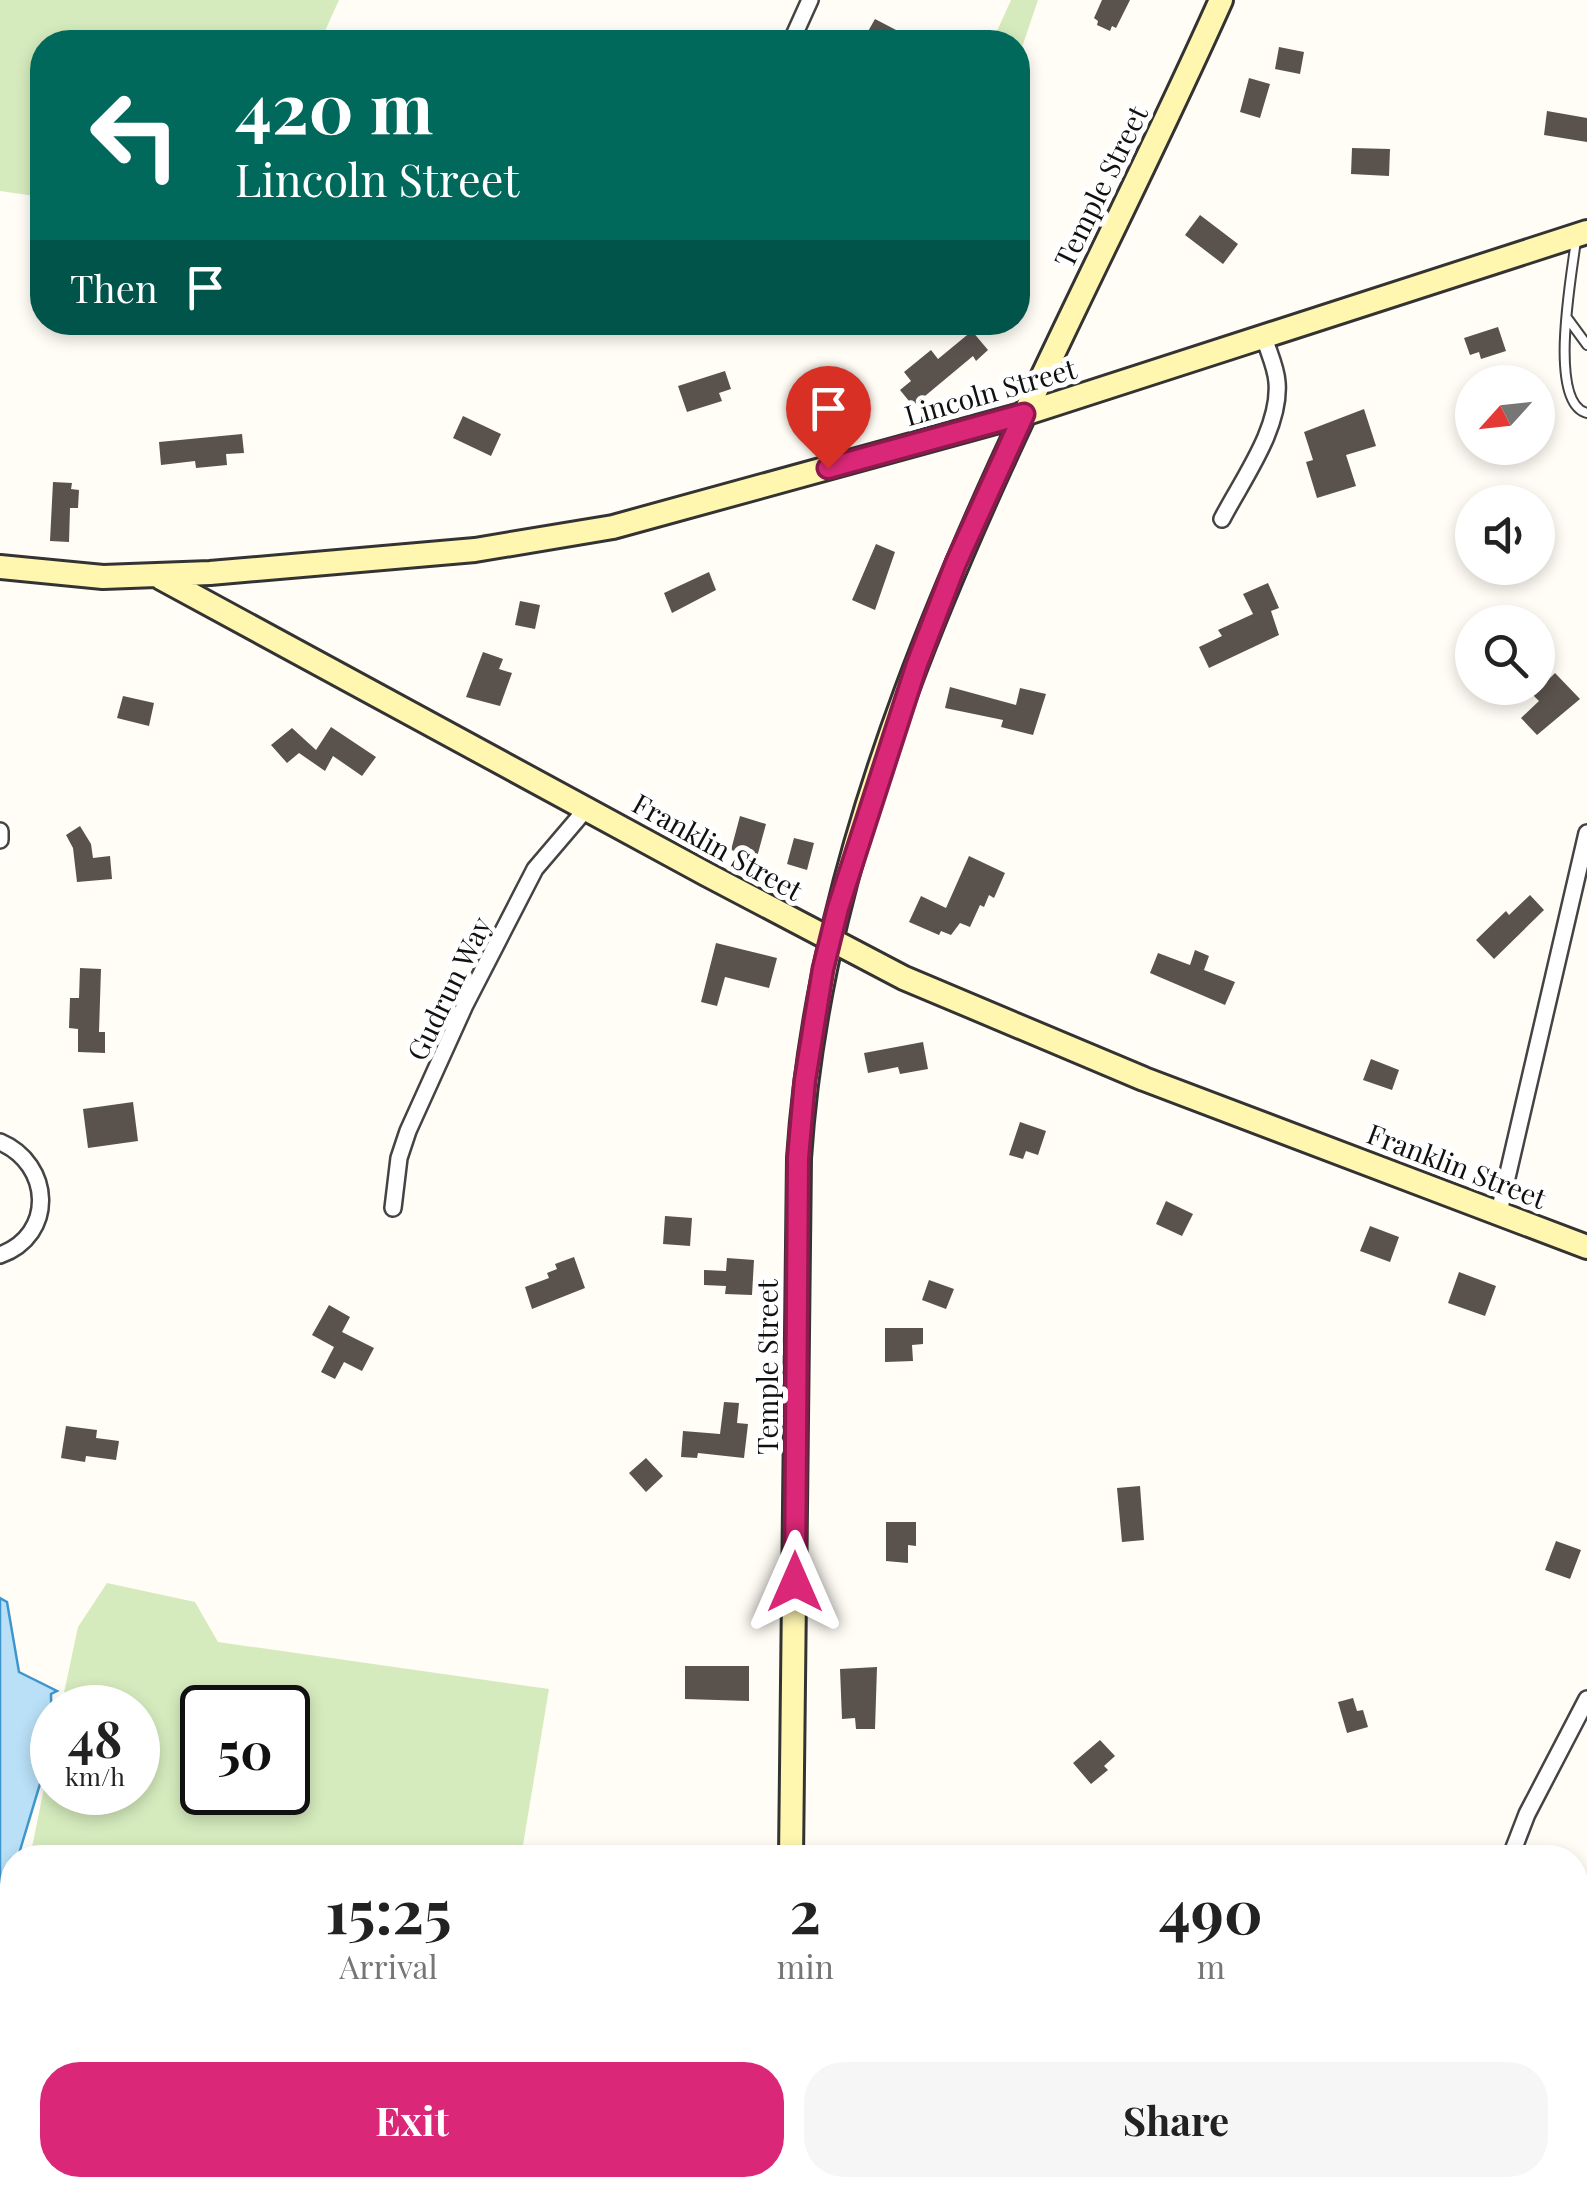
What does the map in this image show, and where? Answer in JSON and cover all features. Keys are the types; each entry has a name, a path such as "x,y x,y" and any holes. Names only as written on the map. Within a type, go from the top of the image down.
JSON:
{"main road":[{"name":"Temple Street","path":"791,1845 798,1158 810,1042 829,940 895,728 935,616 1024,414 1221,0"},
{"name":"Lincoln Street","path":"158,576 399,558 588,532 1024,414 1582,234"},
{"name":"Franklin Street","path":"0,567 103,577 158,576 904,978 1144,1079 1587,1247"}],"street":[{"path":"796,30 810,0"},
{"path":"1222,519 1272,416 1278,382 1264,337"},
{"name":"Gudrun Way","path":"393,1208 399,1158 408,1131 465,1005 536,869 587,808"},
{"path":"0,831 0,840"},
{"path":"1499,1212 1587,833"},
{"path":"0,1142 28,1161 42,1196 35,1228 17,1247 0,1255"},
{"path":"1515,1845 1587,1699"}],"lane":[{"path":"1582,234 1568,319 1564,383 1573,405 1587,413"},
{"path":"1568,319 1587,345"}],"green space":[{"path":"0,0 339,0 325,30 30,30 30,195 0,191"},
{"path":"1011,0 1038,0 1028,30 997,30"},
{"path":"107,1583 195,1602 218,1642 549,1689 523,1845 32,1845 39,1815 160,1815 160,1685 66,1685 78,1627"}],"water":[{"path":"0,1598 7,1602 19,1672 45,1685 30,1685 31,1815 22,1845 0,1845"}],"building":[{"path":"1102,0 1130,0 1116,28 1112,26 1110,31 1097,25 1094,18"},
{"path":"875,19 896,30 869,30"},
{"path":"1279,47 1304,52 1300,74 1275,69"},
{"path":"1249,78 1270,84 1260,118 1240,112"},
{"path":"1547,111 1587,118 1587,142 1544,135"},
{"path":"1352,148 1390,149 1389,176 1351,174"},
{"path":"1200,215 1238,244 1223,264 1185,235"},
{"path":"1498,327 1506,351 1481,359 1479,352 1470,355 1464,338"},
{"path":"967,335 975,335 988,350 976,361 973,356 913,406 900,390 911,381 904,372 931,350 938,359"},
{"path":"725,371 731,389 719,393 722,401 687,412 678,386"},
{"path":"1364,409 1376,446 1346,455 1356,486 1317,498 1306,462 1313,460 1304,432"},
{"path":"463,416 501,434 491,456 453,438"},
{"path":"242,434 244,453 226,454 227,465 196,468 195,461 161,465 159,442"},
{"path":"53,482 72,483 71,489 79,490 78,508 70,508 69,542 50,541"},
{"path":"876,544 895,552 875,610 852,600"},
{"path":"709,572 716,590 672,613 664,593"},
{"path":"1268,583 1279,608 1271,611 1279,635 1209,668 1199,647 1222,636 1218,630 1253,614 1243,594"},
{"path":"520,601 540,605 535,629 515,625"},
{"path":"483,652 503,659 499,669 512,673 500,706 466,697"},
{"path":"1555,673 1580,699 1537,735 1521,718 1535,705 1555,705"},
{"path":"950,687 1016,705 1020,688 1046,694 1033,735 1001,727 1003,720 945,708"},
{"path":"123,696 154,703 149,726 117,718"},
{"path":"331,727 376,757 362,776 333,756 325,771 299,753 287,763 271,745 292,728 316,750"},
{"path":"740,816 766,824 757,857 731,850"},
{"path":"80,826 91,844 93,858 110,856 112,879 77,882 73,848 66,835"},
{"path":"794,838 814,843 807,870 787,864"},
{"path":"969,856 1005,873 994,898 989,895 984,907 980,905 970,927 960,923 951,935 941,931 939,935 909,922 921,896 946,908"},
{"path":"1530,895 1544,910 1494,959 1476,940 1506,911 1509,915"},
{"path":"716,943 777,958 769,988 725,977 717,1006 701,1002"},
{"path":"1195,950 1209,956 1204,970 1235,982 1225,1005 1150,973 1158,953 1190,965"},
{"path":"80,968 101,969 99,1032 105,1032 105,1053 78,1052 78,1029 69,1028 70,998 79,998"},
{"path":"923,1042 928,1069 900,1074 898,1067 868,1073 864,1053"},
{"path":"1371,1059 1399,1070 1392,1090 1363,1080"},
{"path":"133,1102 138,1141 88,1148 83,1109"},
{"path":"1020,1122 1046,1131 1038,1155 1026,1151 1023,1159 1009,1155"},
{"path":"1166,1201 1193,1214 1182,1236 1156,1224"},
{"path":"665,1216 692,1218 690,1246 663,1244"},
{"path":"1370,1226 1399,1237 1390,1262 1360,1251"},
{"path":"574,1257 585,1288 532,1309 525,1287 549,1278 547,1273 557,1269 555,1264"},
{"path":"727,1258 754,1260 752,1295 725,1294 726,1286 704,1285 704,1270 726,1271"},
{"path":"1459,1272 1496,1286 1485,1316 1448,1303"},
{"path":"929,1280 954,1289 946,1309 922,1300"},
{"path":"329,1305 350,1317 342,1332 374,1348 362,1371 344,1362 335,1379 321,1372 334,1347 312,1335"},
{"path":"885,1328 923,1328 923,1344 912,1345 913,1361 885,1362"},
{"path":"724,1402 739,1403 737,1423 748,1424 744,1458 698,1453 697,1458 681,1457 683,1431 720,1434"},
{"path":"66,1426 97,1430 96,1438 119,1441 116,1460 86,1456 85,1462 61,1458"},
{"path":"646,1458 663,1476 646,1492 629,1473"},
{"path":"1140,1486 1144,1540 1122,1542 1117,1488"},
{"path":"886,1522 916,1522 916,1546 908,1545 908,1563 886,1561"},
{"path":"1556,1541 1581,1550 1570,1579 1545,1570"},
{"path":"685,1666 749,1666 749,1701 685,1699"},
{"path":"877,1667 875,1729 856,1729 855,1718 842,1719 840,1669"},
{"path":"1353,1698 1357,1711 1363,1710 1368,1727 1347,1733 1338,1702"},
{"path":"1100,1740 1115,1756 1104,1766 1108,1770 1091,1784 1073,1763"}],"route":[{"path":"795,1582 798,1158 805,1080 823,969 838,908 917,664 956,563 1024,414 828,468"}]}
